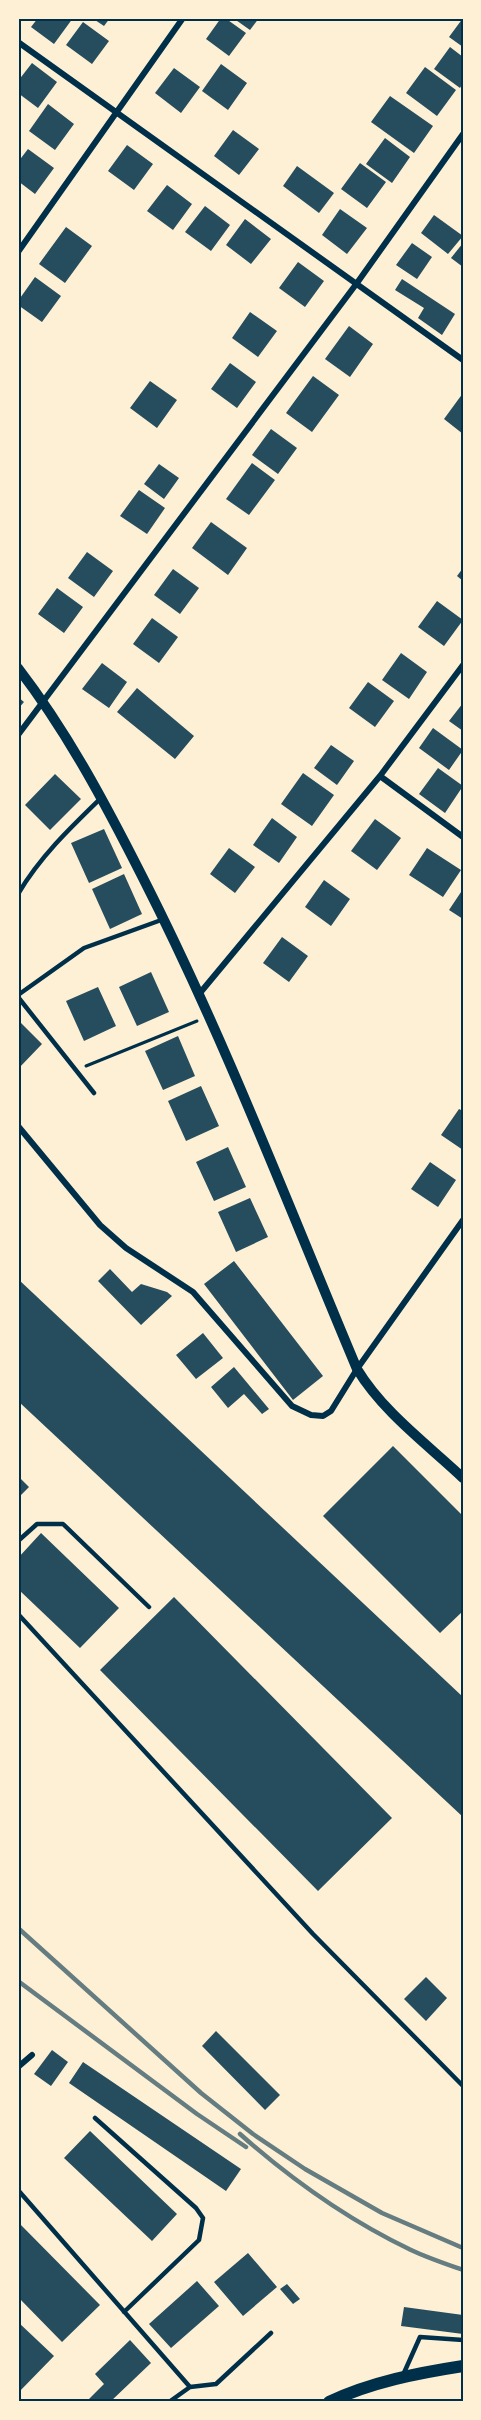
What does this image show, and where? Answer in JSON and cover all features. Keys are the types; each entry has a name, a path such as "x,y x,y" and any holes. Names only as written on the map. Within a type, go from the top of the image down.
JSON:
{"main road":[{"path":"330,2402 361,2389 463,2366"}],"street":[{"path":"18,252 183,18"},
{"path":"18,42 463,360"},
{"path":"18,735 357,283 463,134"},
{"path":"200,993 380,776 463,665"},
{"path":"18,668 44,701 102,798 200,993 357,1369 368,1388 463,1478"},
{"path":"380,776 463,837"},
{"path":"18,1126 100,1225 126,1248 193,1292 292,1406 311,1415 322,1416 331,1411 357,1369 463,1220"},
{"path":"18,2067 32,2055"}],"lane":[{"path":"18,894 31,871 63,835 102,798"},
{"path":"94,1093 18,996 84,948 164,919"},
{"path":"18,1541 37,1524 63,1524 149,1607"},
{"path":"18,1614 313,1934 463,2086"},
{"path":"95,2118 196,2208 203,2218 199,2240 124,2312"},
{"path":"18,2190 190,2387"},
{"path":"169,2402 190,2387 216,2384 271,2333"},
{"path":"402,2378 420,2337 463,2340"}],"path":[{"path":"76,1070 210,1016"}],"building":[{"path":"38,18 73,18 54,44 31,27"},
{"path":"92,18 110,18 104,26"},
{"path":"221,18 225,18 246,33 229,56 206,39"},
{"path":"233,18 259,18 250,30"},
{"path":"463,18 463,47 449,37"},
{"path":"83,22 109,41 92,64 66,45"},
{"path":"450,47 463,57 463,83 460,88 434,69"},
{"path":"32,63 57,82 38,108 18,93 18,81"},
{"path":"221,64 247,83 228,110 202,91"},
{"path":"425,67 456,90 437,116 406,93"},
{"path":"174,68 200,87 181,113 155,93"},
{"path":"390,96 433,126 414,153 371,122"},
{"path":"48,104 74,124 55,150 29,131"},
{"path":"233,130 259,149 239,175 214,156"},
{"path":"385,138 410,157 392,183 366,164"},
{"path":"127,145 153,164 134,190 108,171"},
{"path":"28,149 54,168 35,194 18,181 18,162"},
{"path":"360,163 386,182 367,208 341,189"},
{"path":"297,166 334,193 319,213 283,186"},
{"path":"167,185 192,204 173,230 147,211"},
{"path":"205,206 230,225 211,251 185,232"},
{"path":"340,209 367,228 347,254 322,235"},
{"path":"434,215 463,236 448,254 421,233"},
{"path":"245,219 271,239 251,264 226,245"},
{"path":"66,227 92,246 65,283 39,264"},
{"path":"412,243 432,257 417,279 396,265"},
{"path":"463,243 463,267 451,258"},
{"path":"298,262 324,281 305,307 279,288"},
{"path":"35,277 61,296 42,322 18,305 18,301"},
{"path":"402,279 455,314 442,335 418,318 424,308 395,290"},
{"path":"250,312 277,331 258,357 232,338"},
{"path":"349,326 373,344 350,377 325,359"},
{"path":"230,363 256,382 237,408 211,389"},
{"path":"313,376 339,395 312,432 286,413"},
{"path":"150,381 177,400 157,428 130,408"},
{"path":"463,393 463,434 444,419"},
{"path":"271,429 297,448 278,474 252,455"},
{"path":"252,463 275,480 249,515 226,499"},
{"path":"159,464 179,478 164,499 144,484"},
{"path":"139,490 165,508 147,534 120,516"},
{"path":"211,522 247,548 228,575 192,548"},
{"path":"87,552 113,571 94,597 68,578"},
{"path":"463,568 463,581 457,576"},
{"path":"173,569 199,588 180,614 154,595"},
{"path":"57,588 83,607 64,633 38,614"},
{"path":"437,601 463,620 444,646 418,627"},
{"path":"152,618 178,637 159,663 133,644"},
{"path":"401,653 427,672 409,699 382,680"},
{"path":"102,663 127,682 109,708 82,689"},
{"path":"368,682 394,701 375,727 349,708"},
{"path":"137,688 194,736 175,759 117,712"},
{"path":"18,697 24,702 18,709"},
{"path":"463,703 463,731 449,721"},
{"path":"433,728 463,750 449,770 419,748"},
{"path":"331,745 354,761 337,785 314,768"},
{"path":"438,768 463,786 445,813 419,794"},
{"path":"303,773 334,795 312,826 281,804"},
{"path":"55,774 81,799 50,830 25,805"},
{"path":"272,818 297,837 279,863 253,845"},
{"path":"375,819 401,838 377,870 351,851"},
{"path":"104,829 122,868 89,883 71,843"},
{"path":"229,848 255,867 235,893 210,874"},
{"path":"427,848 461,870 443,897 409,875"},
{"path":"124,874 142,914 110,929 92,889"},
{"path":"324,880 350,899 331,926 305,907"},
{"path":"463,889 463,919 449,910"},
{"path":"282,937 308,956 289,982 263,963"},
{"path":"151,972 169,1012 137,1026 119,987"},
{"path":"98,987 116,1026 84,1041 66,1001"},
{"path":"18,1020 42,1044 18,1069"},
{"path":"178,1036 195,1076 163,1090 145,1051"},
{"path":"201,1086 219,1126 186,1141 168,1101"},
{"path":"459,1109 463,1111 463,1150 441,1135"},
{"path":"228,1147 246,1187 214,1201 196,1162"},
{"path":"430,1162 456,1180 438,1207 411,1189"},
{"path":"250,1198 268,1237 236,1252 218,1212"},
{"path":"234,1261 323,1376 293,1400 204,1284"},
{"path":"110,1269 132,1292 141,1284 167,1292 172,1296 141,1325 98,1281"},
{"path":"18,1279 463,1697 463,1817 18,1401"},
{"path":"203,1333 223,1358 196,1379 176,1355"},
{"path":"234,1367 269,1409 262,1414 244,1394 228,1408 211,1387"},
{"path":"393,1446 463,1516 463,1611 440,1633 323,1516"},
{"path":"18,1476 29,1487 18,1498"},
{"path":"41,1533 119,1608 80,1648 18,1589 18,1558"},
{"path":"174,1597 392,1818 318,1891 100,1670"},
{"path":"426,1977 447,1998 426,2021 404,1999"},
{"path":"216,2031 280,2095 265,2110 202,2046"},
{"path":"52,2050 68,2062 51,2086 34,2074"},
{"path":"83,2062 241,2169 226,2191 69,2083"},
{"path":"90,2131 177,2214 152,2241 64,2158"},
{"path":"18,2222 100,2305 62,2342 18,2297"},
{"path":"248,2253 277,2287 243,2316 214,2282"},
{"path":"197,2281 219,2306 171,2348 149,2324"},
{"path":"287,2284 300,2299 293,2304 280,2289"},
{"path":"404,2307 463,2315 463,2334 401,2326"},
{"path":"18,2322 54,2356 18,2393"},
{"path":"130,2340 151,2363 110,2402 86,2402 104,2384 95,2374"}],"railway":[{"path":"18,1928 201,2093 253,2134 305,2169 382,2213 463,2248"},
{"path":"18,1981 197,2114 246,2147"},
{"path":"240,2134 300,2183 365,2226 411,2250 463,2270"}]}
